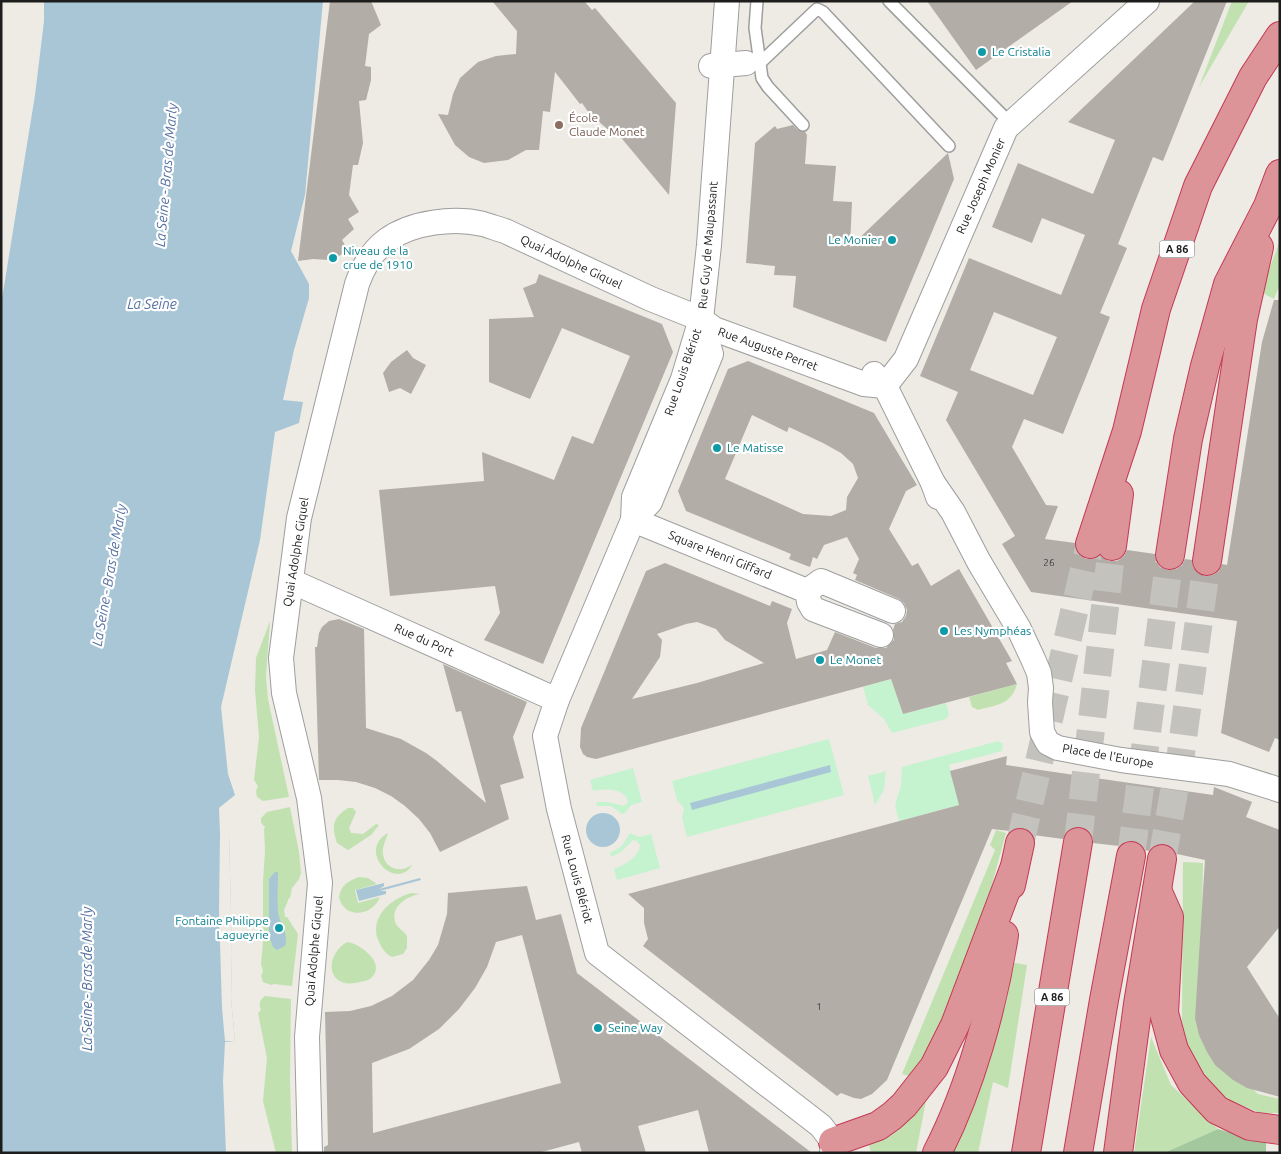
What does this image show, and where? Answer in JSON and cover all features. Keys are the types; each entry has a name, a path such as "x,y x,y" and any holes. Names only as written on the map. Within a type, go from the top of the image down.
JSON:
{"highway":[{"name":"A 86","path":"1101,545 1156,309 1198,186 1253,77 1280,36"},
{"path":"1170,555 1188,439 1204,366 1228,284 1268,206 1280,174"},
{"path":"1207,561 1243,319 1268,206"},
{"name":"A 86","path":"1026,1153 1078,842"},
{"path":"833,1148 878,1126 892,1116 934,1067 955,1025 1017,856 1002,950 984,1026 950,1126 937,1153"},
{"path":"1078,1153 1131,856"},
{"path":"1118,1153 1138,1004 1162,859"},
{"path":"1157,890 1169,917 1164,1013 1174,1050 1192,1083 1217,1110 1250,1126 1280,1130"}],"street":[{"name":"Rue Guy de Maupassant","path":"716,1 716,66"},
{"name":"Rue Guy de Maupassant","path":"701,319 692,288 716,66 727,1"},
{"name":"Rue Joseph Monier","path":"885,386 906,359 1006,128 1148,1"},
{"path":"716,66 753,63"},
{"name":"Quai Adolphe Giquel","path":"310,1153 307,1038 320,882 308,798 284,693 281,658 299,518 362,270 373,253 387,240 402,232 450,220 483,224 505,231 651,299 701,319"},
{"name":"Rue Auguste Perret","path":"701,319 722,318 869,368 885,386 933,484 953,512 979,562 1019,629"},
{"name":"Rue Louis Blériot","path":"701,319 711,354 650,502 633,520 557,700 545,736 560,814 597,953 821,1126 833,1148"},
{"name":"Square Henri Giffard","path":"633,520 808,590"},
{"name":"Rue du Port","path":"291,581 557,700"},
{"path":"882,635 813,609 809,602 808,590 821,581 893,611"},
{"name":"Place de l'Europe","path":"1019,629 1039,673 1042,732 1048,743 1058,748 1121,760 1229,774 1280,790"}],"lane":[{"path":"757,1 753,63 768,87 803,125"},
{"path":"889,1 1011,124"},
{"path":"753,63 817,9 823,12 949,146"}],"green space":[{"path":"1232,1 1249,1 1199,87"},
{"path":"1280,240 1280,284 1274,299 1261,292"},
{"path":"270,621 266,676 268,699 289,797 263,801 257,797 256,791 258,786 254,780 259,737 255,690 256,658"},
{"path":"891,679 903,714 946,703 949,714 946,719 892,733 884,719 868,705 863,687"},
{"path":"1017,684 1011,696 1002,703 978,710 972,707 969,697"},
{"path":"829,739 844,795 687,837 682,818 684,808 677,800 672,781"},
{"path":"998,741 1003,744 1002,751 949,765 959,805 899,821 895,805 901,786 902,767"},
{"path":"633,768 642,802 631,805 622,814 611,806 597,806 596,802 608,802 624,806 628,802 623,794 614,790 603,789 593,791 590,780"},
{"path":"886,771 884,790 875,805 868,776"},
{"path":"290,807 301,873 292,888 290,898 284,910 285,917 287,917 298,934 292,986 271,985 263,982 261,976 263,971 261,964 265,827 261,823 261,818 267,812"},
{"path":"348,808 353,808 356,812 349,828 351,833 363,834 376,824 379,825 371,835 348,850 337,843 334,824 338,816"},
{"path":"996,830 1006,833 964,987 939,1041 909,1076 902,1074 995,850 990,845"},
{"path":"388,833 383,848 385,860 387,864 396,869 412,865 405,872 397,874 389,871 382,866 377,858 376,849 379,841"},
{"path":"630,833 639,837 651,834 660,868 617,880 614,869 627,863 634,857 640,845 637,841 633,840 621,852 611,857 610,853 622,846"},
{"path":"1183,862 1203,863 1201,993 1218,1055 1258,1094 1280,1099 1280,1113 1260,1113 1225,1098 1207,1080 1187,1053 1182,1021"},
{"path":"359,877 368,878 377,884 355,890 358,903 380,897 371,908 359,913 347,909 339,897 341,889 346,884"},
{"path":"412,893 420,894 404,900 397,908 394,918 396,924 407,936 407,948 403,954 392,957 381,947 376,933 376,925 383,911 389,905"},
{"path":"347,942 358,946 373,959 376,971 373,976 364,981 349,983 341,982 335,977 332,971 334,955"},
{"path":"1010,962 1027,965 1008,1088 993,1082 978,1153 951,1153"},
{"path":"265,996 291,999 290,1079 292,1153 276,1153 263,1101 267,1058 258,1013 261,1010 260,1002"},
{"path":"1151,1037 1171,1085 1218,1129 1164,1153 1134,1153"},
{"path":"928,1090 916,1153 871,1153 868,1141"},
{"path":"1218,1129 1266,1143 1266,1153 1164,1153"}],"water":[{"name":"La Seine","path":"44,1 323,1 305,195 291,251 309,284 309,298 294,350 283,400 303,402 299,423 275,432 260,540 221,707 228,774 235,795 219,808 220,834 229,834 232,953 231,999 235,1041 225,1042 223,1081 226,1153 1,1153 1,305 35,95 44,21"},
{"path":"830,765 831,772 692,810 690,803"},
{"path":"603,813 610,814 615,818 619,823 619,837 615,842 610,846 603,847 596,846 591,842 587,837 586,830 587,823 591,818 596,814"},
{"path":"275,872 278,872 278,912 286,936 285,946 277,950 273,947 269,936 269,879"},
{"path":"420,878 421,880 380,891 386,891 386,894 359,901 356,890 384,883 384,886 379,889"}],"pier":[{"path":"220,834 229,834 232,953 231,999 235,1041 225,1041 222,1008 219,911"}],"building":[{"path":"330,1 371,1 381,25 369,34 365,66 371,67 371,80 366,100 359,101 363,143 358,165 353,165 349,195 359,212 348,219 354,229 342,240 348,250 329,260 313,259 298,261"},
{"path":"492,1 584,1 592,10 595,8 676,103 669,195 618,134 613,134 597,120 595,122 582,103 580,104 555,72 550,112 543,111 539,150 526,150 508,160 484,163 469,157 455,145 438,114 448,115 453,94 460,78 478,62 496,56 516,54 517,31"},
{"name":"Le Cristalia","path":"927,1 1073,1 976,70"},
{"path":"1195,1 1227,1 1163,161 1153,157 1118,244 1127,248 1100,313 1110,317 1063,434 1024,419 1012,447 1046,505 1058,506 1045,539 1075,543 1078,554 1086,559 1094,559 1100,556 1109,561 1117,561 1124,556 1127,550 1155,554 1156,561 1160,567 1168,570 1176,569 1182,565 1185,559 1192,560 1193,567 1198,573 1205,576 1213,575 1219,571 1222,564 1227,565 1262,342 1274,300 1280,300 1280,740 1275,738 1269,752 1221,733 1237,621 1031,592 1002,544 1015,536 946,420 958,392 920,376 969,258 1061,295 1085,235 1042,218 1032,243 992,227 1018,163 1093,194 1115,140 1068,122","holes":["994,312 1057,337 1033,395 970,370"]},
{"path":"793,125 807,135 805,164 836,166 833,201 852,202 850,247 948,153 954,179 886,342 793,307 796,276 774,275 775,266 746,263 755,143 775,126 777,129"},
{"path":"539,274 662,324 673,352 543,664 484,640 500,613 495,586 390,596 379,490 484,481 482,452 554,480 572,436 593,444 630,356 562,328 530,399 489,382 489,319 534,317 523,288 536,283"},
{"path":"407,350 413,358 426,365 411,394 400,388 389,392 383,373 391,362"},
{"path":"748,361 874,413 917,485 906,491 889,529 912,566 918,563 931,586 959,569 1012,661 1006,663 1017,684 903,714 891,679 596,759 583,754 580,747 581,728 646,571 665,563 770,606 772,601 792,609 787,623 796,659 827,650 835,632 876,648 886,648 894,640 893,630 895,624 902,622 906,616 907,610 904,603 899,599 855,580 857,575 853,573 859,559 847,537 824,545 817,559 813,557 810,567 789,559 791,554 686,511 678,491 728,369","holes":["752,415 787,432 789,427 823,443 841,453 853,464 858,478 847,497 846,510 831,516 803,514 725,479","697,622 716,629 725,640 764,663 697,683 632,699 660,657 662,640 657,634"]},
{"path":"339,619 364,629 366,728 401,739 426,753 486,803 461,711 456,712 443,664 527,702 513,737 524,778 500,785 509,819 440,852 430,833 419,819 391,796 356,782 319,780 315,647 317,647 322,627 329,621"},
{"path":"1007,756 1006,765 1213,795 1214,787 1252,802 1246,817 1280,830 1280,926 1247,967 1280,1019 1280,1097 1247,1088 1233,1080 1215,1065 1199,1035 1195,1018 1205,860 1177,854 1172,847 1165,844 1156,845 1149,851 1145,850 1141,844 1133,841 1125,841 1119,846 1093,843 1092,836 1088,830 1080,827 1072,828 1066,832 1063,839 1033,835 1030,831 1023,828 1016,828 1010,831 992,829 887,1080 872,1094 861,1099 841,1093 837,1096 643,946 648,939 644,923 644,908 628,894 959,805 950,771"},
{"name":"Seine Way","path":"527,886 536,920 561,914 577,973 812,1153 709,1153 698,1110 638,1126 646,1153 582,1153 579,1142 538,1153 324,1153 324,1147 328,1145 325,1012 350,1011 371,1006 392,996 413,980 438,945 447,914 448,893","holes":["522,935 561,1083 373,1133 372,1063 409,1049 439,1029 459,1009 475,988 487,967 496,942"]}],"tunnel":[{"path":"1020,843 1090,544"},
{"path":"1078,842 1112,546"},
{"path":"1131,856 1170,555"},
{"path":"1162,859 1181,753 1207,561"}],"place":[{"name":"Le Cristalia","path":"982,52"},
{"name":"École Claude Monet","path":"559,125"},
{"name":"Le Monier","path":"892,240"},
{"name":"Niveau de la crue de 1910","path":"333,258"},
{"name":"Le Matisse","path":"717,448"},
{"name":"Les Nymphéas","path":"944,631"},
{"name":"Le Monet","path":"820,660"},
{"name":"Fontaine Philippe Lagueyrie","path":"279,928"},
{"name":"Seine Way","path":"598,1028"}],"water label":[{"name":"La Seine - Bras de Marly","path":"166,175"},
{"name":"La Seine - Bras de Marly","path":"109,575"},
{"name":"La Seine - Bras de Marly","path":"87,979"}]}
